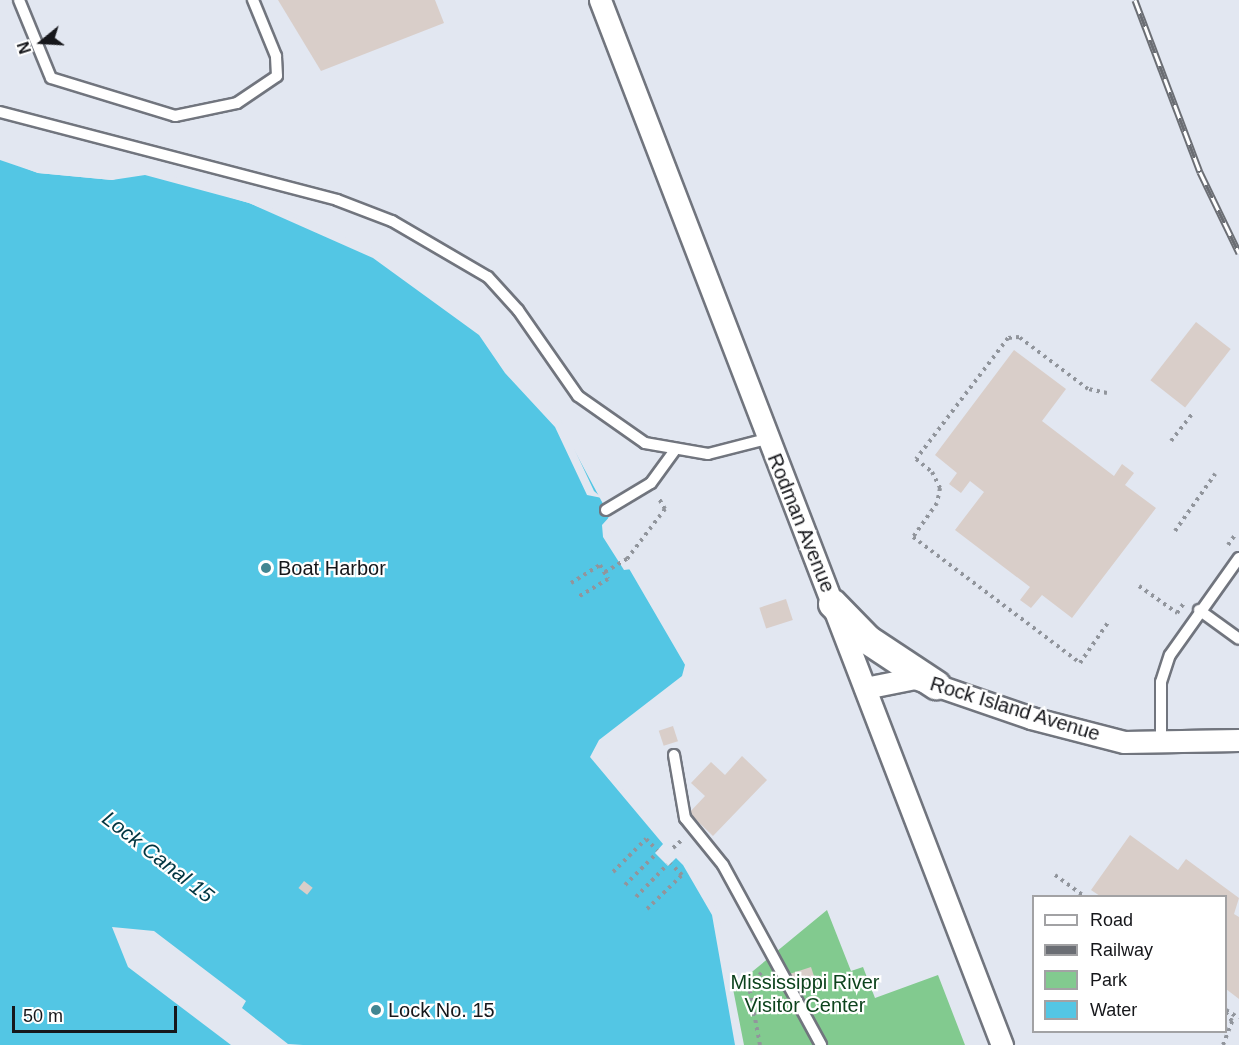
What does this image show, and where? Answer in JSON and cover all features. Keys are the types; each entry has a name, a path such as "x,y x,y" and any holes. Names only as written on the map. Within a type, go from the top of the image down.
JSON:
{"street":[{"name":"Rodman Avenue","path":"600,0 1002,1045"},
{"path":"833,604 868,640 936,685"},
{"name":"Rock Island Avenue","path":"865,688 903,678 936,685 1031,718 1124,742 1161,744 1239,740"}],"lane":[{"path":"19,0 51,78 175,116 237,103 277,76 276,56 253,0"},
{"path":"0,112 337,200 423,236 474,267 502,291 578,396 645,443 708,454 767,439"},
{"path":"606,510 651,483 675,450"},
{"path":"1161,744 1161,682 1170,655 1199,610 1239,558"},
{"path":"1199,610 1239,639"},
{"path":"674,755 681,779 685,818 723,865 821,1045"}],"path":[{"path":"1107,393 1088,388 1019,337 1008,338 916,459 932,472 940,488 937,503 913,537 1080,663 1109,621"},
{"path":"1171,441 1193,413"},
{"path":"1175,531 1215,474"},
{"path":"604,572 627,559 664,509 651,483"},
{"path":"1224,550 1235,535"},
{"path":"571,583 600,565 608,579 578,597"},
{"path":"1139,586 1177,613 1189,597"},
{"path":"613,872 646,839 657,852 625,885"},
{"path":"673,848 682,840"},
{"path":"636,897 669,865 682,875 647,909"},
{"path":"1055,875 1081,895"},
{"path":"760,1045 748,986 774,960"},
{"path":"1223,1045 1232,1021 1227,1014"}],"green space":[{"name":"Mississippi River Visitor Center","path":"827,910 851,971 863,967 875,998 938,975 965,1045 741,1045 729,985 742,980"}],"water":[{"name":"Lock Canal 15","path":"0,158 38,173 112,180 144,171 249,203 381,255 464,314 514,376 556,416 609,515 606,529 695,682 603,748 608,778 684,859 715,913 741,1045 0,1045"}],"pier":[{"path":"0,155 38,170 111,177 145,168 250,200 382,252 466,312 516,374 558,414 594,491 602,498 587,495 555,427 505,373 479,335 373,258 249,203 145,175 112,180 38,173 0,160"},
{"path":"612,514 609,528 632,569 624,570 603,537 602,525"},
{"path":"686,661 697,684 606,749 610,776 687,857 718,912 744,1045 735,1045 712,915 683,865 676,858 668,866 655,853 663,844 590,757 599,740 682,676"},
{"path":"112,927 154,931 246,1001 242,1008 288,1044 303,1045 231,1045 128,967"}],"building":[{"path":"278,0 435,0 444,23 321,71"},
{"path":"1196,322 1231,349 1185,407 1150,380"},
{"path":"1014,350 1066,389 1042,421 1114,476 1122,464 1134,473 1125,485 1156,508 1072,618 1042,595 1031,608 1020,600 1030,587 955,530 984,492 970,481 961,493 949,484 957,473 935,455"},
{"path":"786,599 793,620 766,629 759,608"},
{"path":"673,726 678,741 664,746 659,731"},
{"path":"742,756 767,780 713,836 689,813 705,796 691,783 711,762 725,775"},
{"path":"1130,835 1178,870 1186,859 1239,898 1234,914 1239,917 1239,999 1227,990 1227,895 1098,895 1091,890"},
{"path":"304,881 313,888 307,895 298,888"},
{"path":"811,967 815,979 795,986 791,973"}],"railway":[{"path":"1135,0 1200,172 1239,253"}],"place":[{"name":"Boat Harbor","path":"266,568"},
{"name":"Lock No. 15","path":"376,1010"}]}
